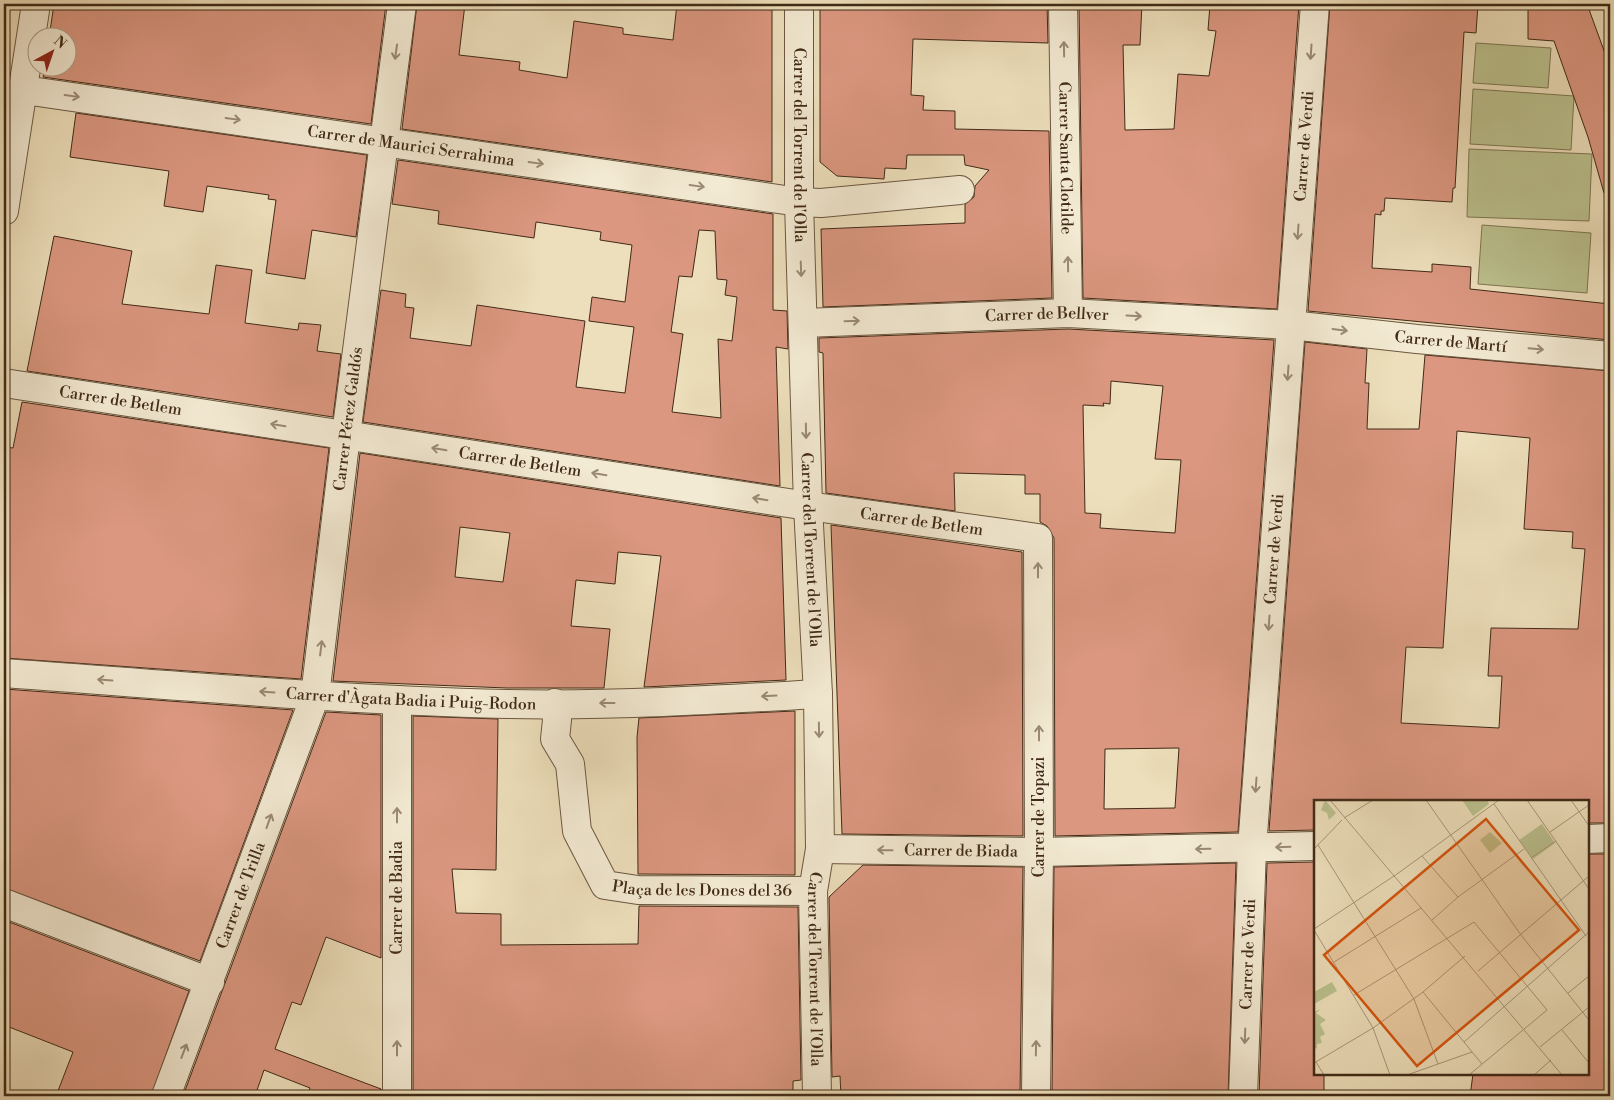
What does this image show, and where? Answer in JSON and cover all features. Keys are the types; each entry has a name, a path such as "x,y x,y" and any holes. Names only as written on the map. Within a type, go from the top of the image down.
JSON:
{"street":[{"path":"4,211 36,4"},
{"name":"Carrer Pérez Galdós","path":"315,696 346,435 402,4"},
{"name":"Carrer del Torrent de l'Olla","path":"799,4 799,202 808,506 818,694 820,849 813,891 817,1096"},
{"name":"Carrer Santa Clotilde","path":"1063,4 1068,313"},
{"name":"Carrer de Verdi","path":"1243,1096 1252,848 1315,4"},
{"name":"Carrer de Maurici Serrahima","path":"24,90 799,202 820,203 960,190"},
{"name":"Carrer de Bellver","path":"803,323 1068,313 1291,325"},
{"name":"Carrer de Martí","path":"1291,325 1417,339 1610,356"},
{"name":"Carrer de Betlem","path":"4,383 808,506 1038,538"},
{"name":"Carrer de Topazi","path":"1036,1096 1039,852 1038,538"},
{"name":"Carrer d'Àgata Badia i Puig-Rodon","path":"4,672 315,696 397,700 632,703 818,694"},
{"name":"Carrer de Trilla","path":"166,1096 315,696"},
{"name":"Carrer de Badia","path":"397,700 397,1096"},
{"name":"Plaça de les Dones del 36","path":"555,703 557,720 555,738 570,764 577,831 605,885 638,890 813,891"},
{"path":"1589,839 1610,838"},
{"name":"Carrer de Biada","path":"820,849 1039,852 1314,846"},
{"path":"4,903 210,982"}],"green space":[{"path":"1476,43 1551,48 1548,88 1473,83"},
{"path":"1473,89 1574,96 1571,150 1470,144"},
{"path":"1469,149 1592,154 1589,221 1467,217"},
{"path":"1482,225 1591,233 1587,293 1478,284"}],"building":[{"path":"54,4 386,4 371,124 50,78 78,78 78,28 50,28"},
{"path":"417,4 465,4 459,55 520,62 519,70 567,78 574,21 623,28 623,34 673,40 677,4 772,4 772,182 402,129"},
{"path":"820,4 1047,4 1048,43 913,39 911,95 924,96 923,110 955,111 955,129 1049,131 1052,298 823,307 821,229 965,223 965,204 974,197 975,186 989,170 965,165 964,155 907,155 906,169 885,168 884,179 837,176 820,162"},
{"path":"1079,4 1142,4 1140,45 1123,45 1125,130 1174,129 1178,74 1209,76 1216,31 1208,30 1210,5 1299,4 1277,309 1083,298"},
{"path":"1330,4 1478,4 1476,33 1464,32 1455,188 1453,188 1452,202 1385,198 1384,211 1381,211 1381,215 1375,214 1372,268 1432,272 1432,264 1471,267 1470,289 1610,304 1610,340 1308,311"},
{"path":"1528,4 1587,4 1610,67 1610,192 1604,193 1588,137 1554,41 1528,39"},
{"path":"76,113 367,155 356,237 312,230 305,279 266,273 276,200 268,199 269,195 207,186 203,212 164,206 169,171 70,157"},
{"path":"398,160 773,214 773,310 787,311 788,349 776,347 780,486 363,422 381,290 406,294 405,307 414,308 410,338 471,346 477,305 585,321 576,387 625,393 634,327 589,321 592,297 625,302 632,245 600,240 601,232 536,222 534,238 438,224 439,211 392,204","holes":["699,230 715,231 717,279 727,280 725,295 737,297 732,341 718,339 721,418 672,412 683,334 671,332 679,276 692,277"]},
{"path":"54,236 132,251 122,304 209,314 216,265 252,270 245,323 298,330 299,323 321,325 317,351 341,354 333,417 27,371"},
{"path":"1068,329 1274,340 1238,832 1055,836 1054,538 1047,526 1040,522 1040,494 1025,494 1025,475 954,473 955,511 826,493 823,353 819,352 819,338","holes":["1111,381 1163,386 1155,459 1181,460 1175,533 1100,528 1101,514 1085,513 1083,405 1104,406 1103,403 1110,404","1179,748 1175,808 1104,809 1105,749"]},
{"path":"1305,342 1367,349 1365,383 1369,383 1367,429 1419,429 1425,355 1610,371 1610,823 1589,823 1589,800 1314,800 1314,830 1269,831","holes":["1457,431 1530,438 1524,529 1573,532 1572,548 1585,549 1578,629 1491,628 1488,676 1502,676 1499,728 1401,723 1406,647 1443,648"]},
{"path":"22,402 329,448 301,679 4,658 4,447 13,448"},
{"path":"360,453 781,518 786,680 644,687 661,556 618,552 615,584 576,580 571,626 610,629 604,688 507,688 333,681","holes":["460,527 510,533 503,582 455,577"]},
{"path":"831,525 1022,552 1023,836 842,834"},
{"path":"4,689 293,710 200,961 4,888"},
{"path":"795,711 795,875 638,874 637,737 639,718"},
{"path":"326,712 381,715 381,958 326,937 301,1005 292,1002 275,1049 381,1089 381,1096 307,1096 310,1088 264,1070 255,1096 183,1096"},
{"path":"413,716 498,719 496,870 452,869 456,913 501,914 501,945 638,944 639,906 798,907 801,1080 793,1081 793,1096 413,1096"},
{"path":"1589,854 1610,854 1610,1067 1608,1096 1470,1096 1473,1075 1589,1075"},
{"path":"1314,862 1314,1075 1324,1075 1324,1096 1259,1096 1267,863"},
{"path":"1236,863 1228,1096 1052,1096 1054,867"},
{"path":"863,865 1023,867 1020,1096 841,1096 840,1076 832,1077 829,897"},
{"path":"4,920 189,991 151,1096 56,1096 73,1052 4,1025"}]}
